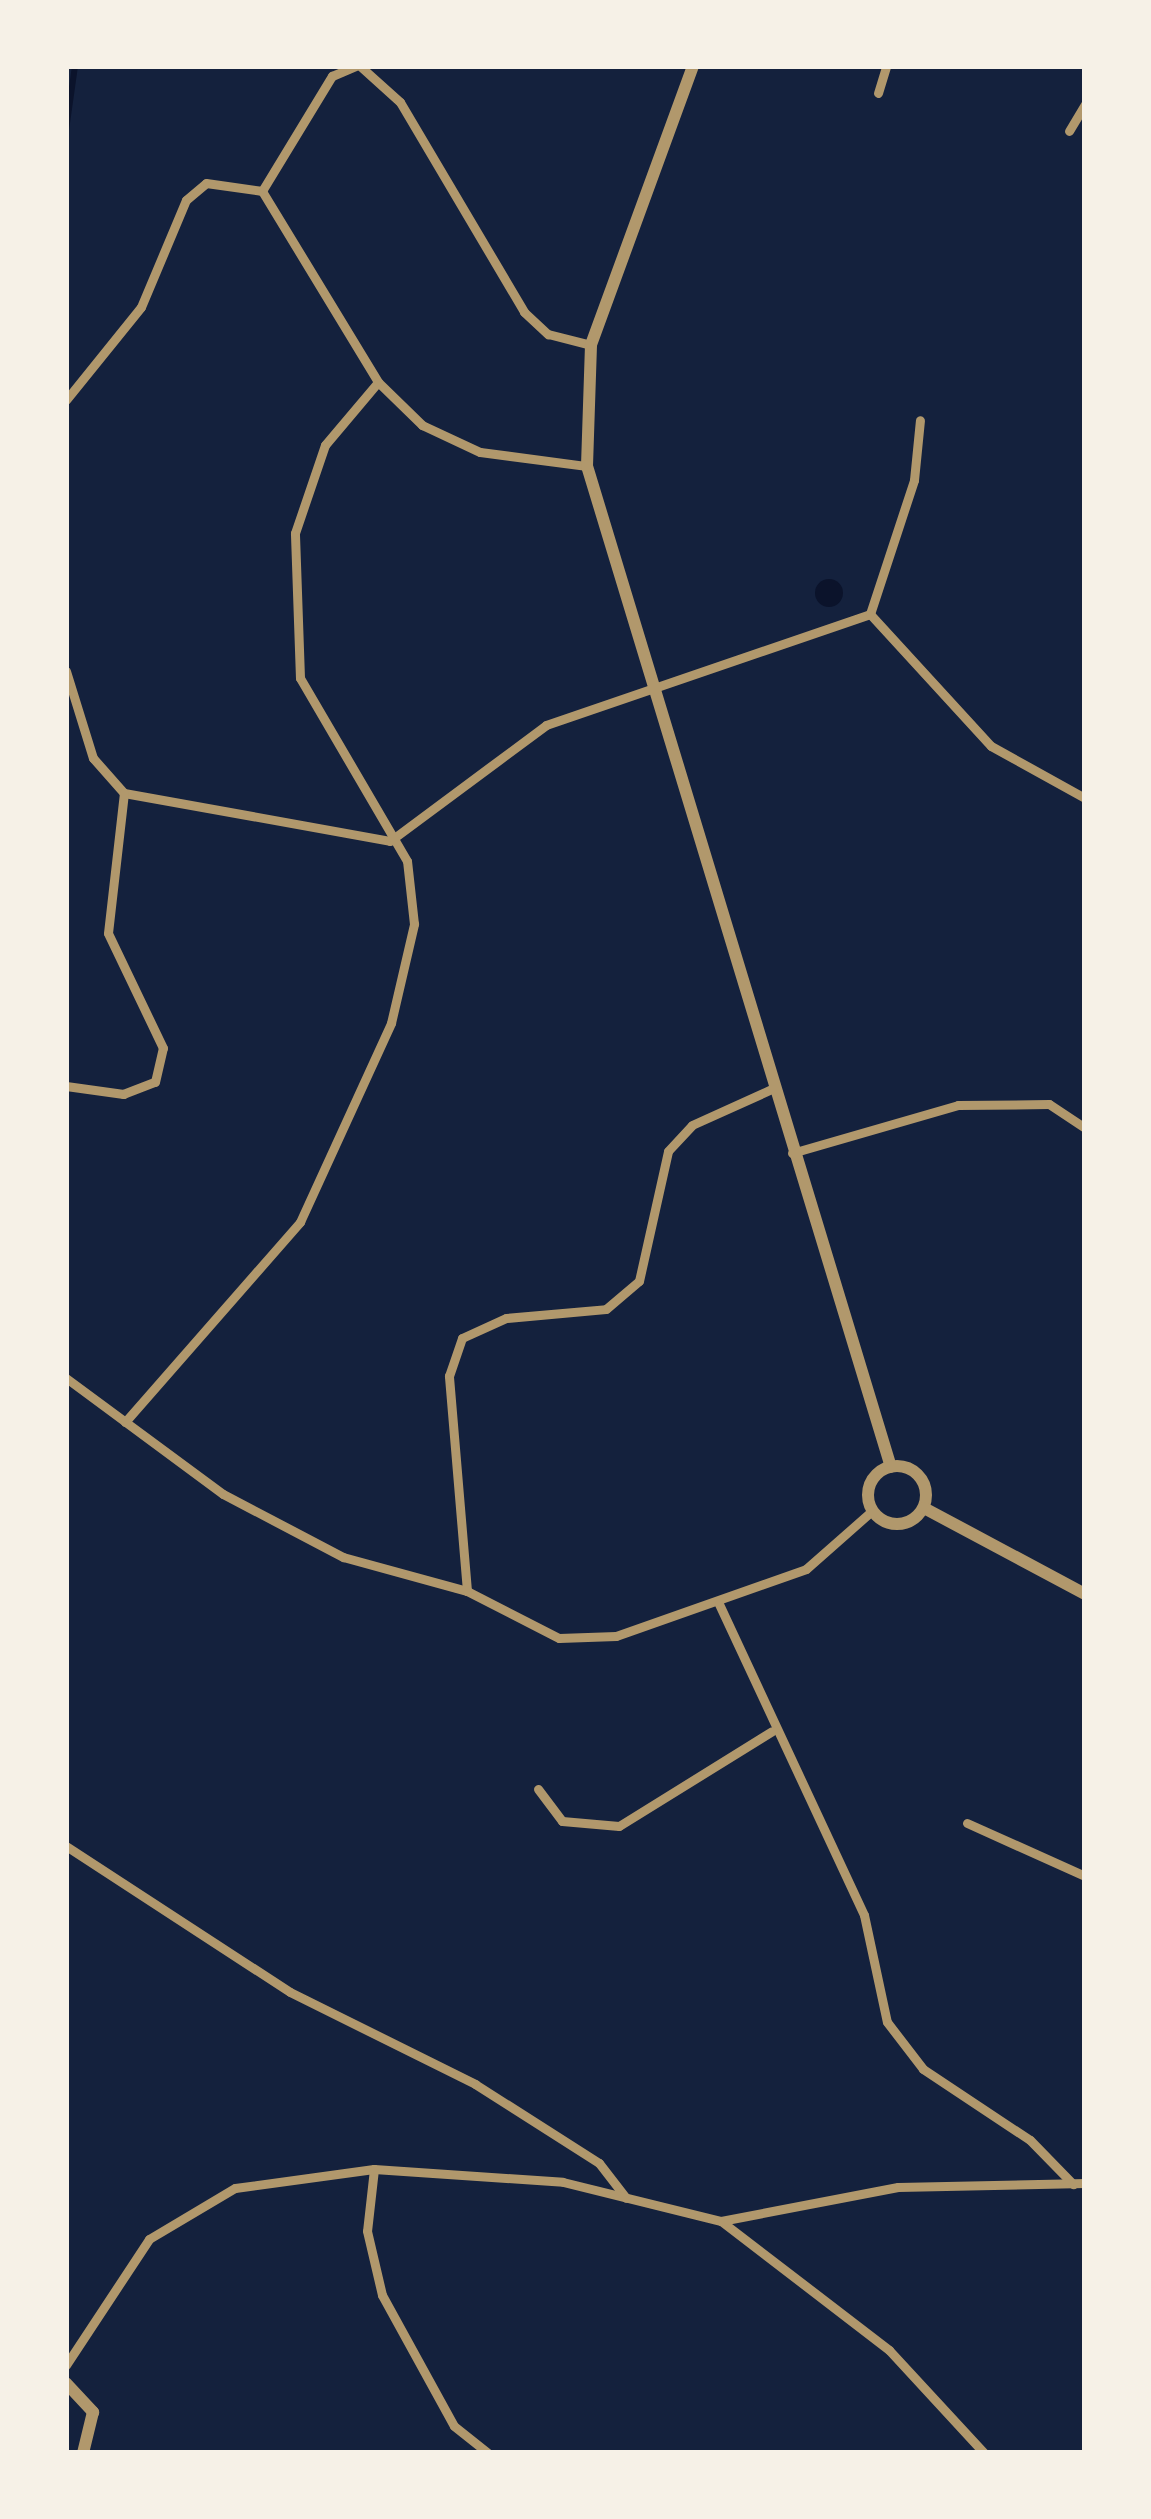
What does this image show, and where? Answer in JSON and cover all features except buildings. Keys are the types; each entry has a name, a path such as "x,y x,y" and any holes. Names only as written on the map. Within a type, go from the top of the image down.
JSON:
{"street":[{"path":"262,191 332,76 358,66 400,102 524,312 548,334 591,345"},
{"path":"693,66 591,345 587,466 792,1153 891,1466 923,1481 923,1508"},
{"path":"878,93 886,66"},
{"path":"1069,131 1085,104"},
{"path":"66,400 141,308 186,200 206,183 262,191"},
{"path":"262,191 378,382 422,424 480,452 587,466"},
{"path":"124,1422 300,1222 391,1023 410,944 407,861 390,841 300,678 295,533 325,445 378,382"},
{"path":"869,614 914,480 920,420"},
{"path":"66,671 94,758 124,793 390,841 546,725 651,685 869,614"},
{"path":"869,614 992,746 1085,798"},
{"path":"66,1086 123,1094 154,1082 164,1048 108,933 124,793"},
{"path":"467,1591 449,1376 462,1338 506,1318 607,1309 639,1281 668,1151 692,1125 774,1088"},
{"path":"792,1153 958,1106 1049,1104 1085,1128"},
{"path":"66,1378 224,1494 343,1557 467,1591 559,1638 616,1636 719,1604 806,1569 873,1510"},
{"path":"873,1510 871,1484 891,1466"},
{"path":"873,1510 903,1524 923,1508"},
{"path":"923,1508 1085,1594"},
{"path":"719,1604 772,1731 864,1916 887,2022 923,2069 1030,2140 1079,2184"},
{"path":"538,1789 562,1821 619,1826 772,1731"},
{"path":"967,1823 1085,1876"},
{"path":"66,1846 290,1992 493,2095 599,2163 626,2198"},
{"path":"374,2169 367,2231 382,2295 454,2426 488,2453"},
{"path":"66,2365 118,2277 189,2207 235,2188 374,2169 563,2182 721,2221 889,2350 984,2453"},
{"path":"721,2221 898,2187 1079,2184"},
{"path":"66,2383 93,2412 83,2453"}],"water":[{"path":"829,579 839,583 843,593 839,603 829,607 819,603 815,593 819,583"}],"waterway":[{"path":"66,130 75,66"}]}
